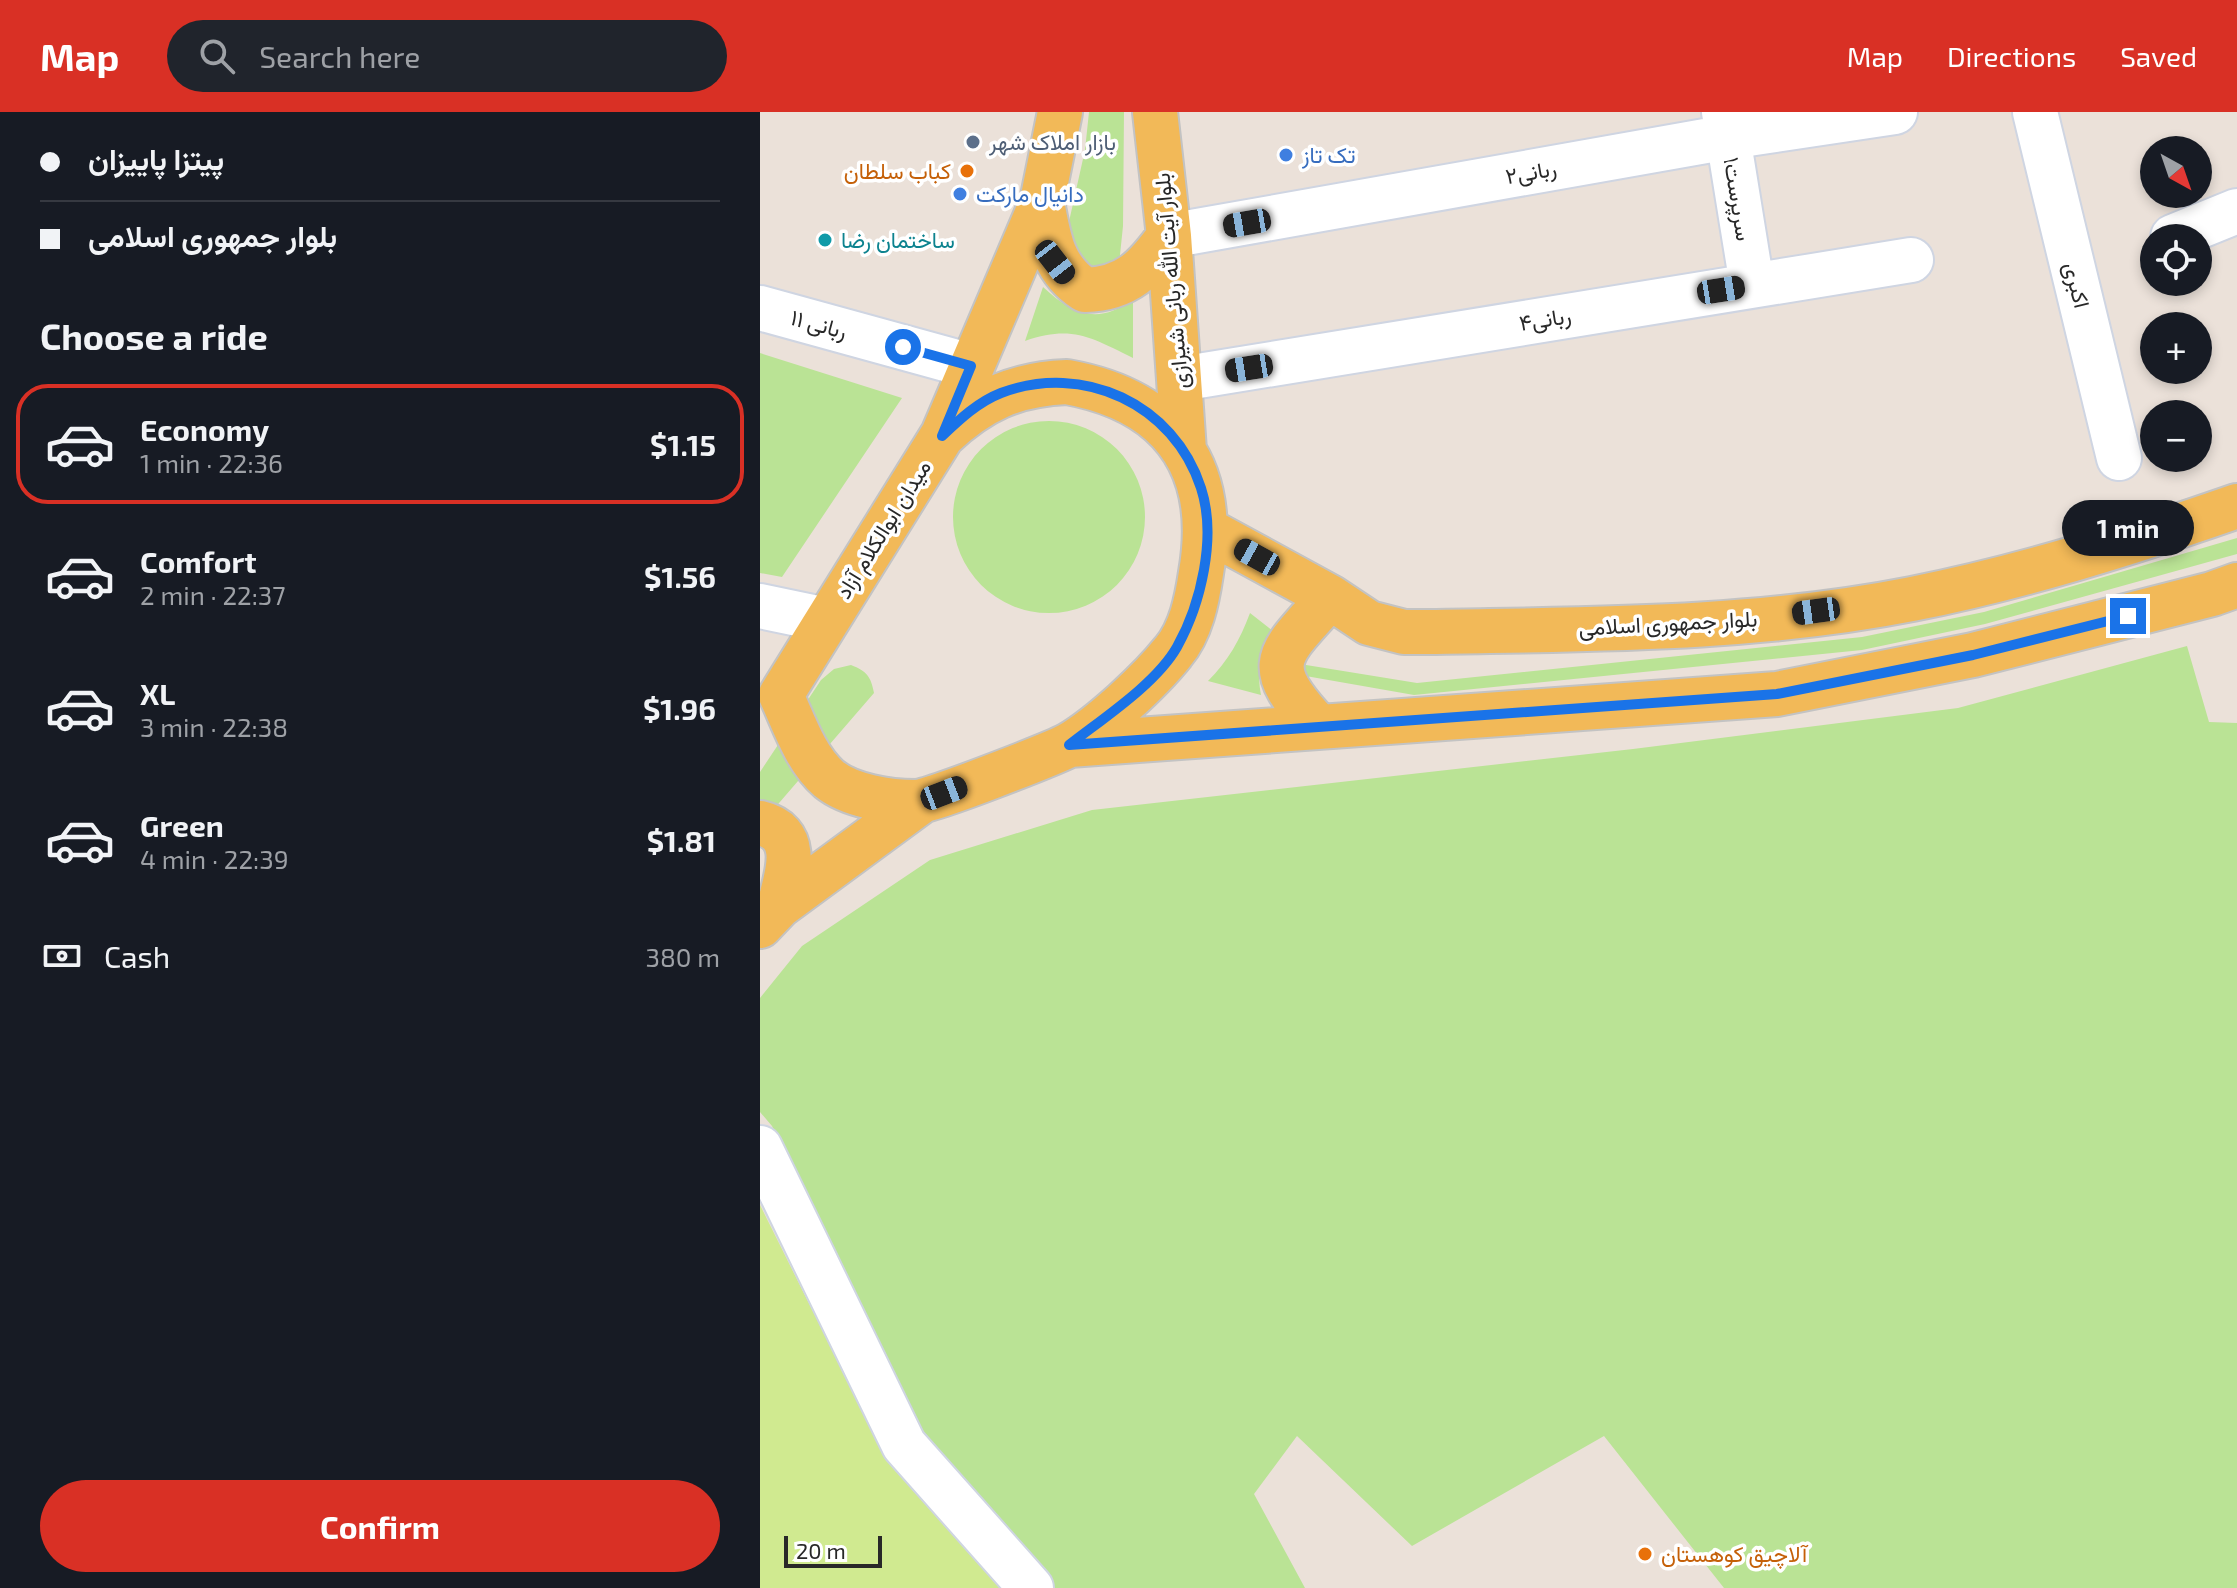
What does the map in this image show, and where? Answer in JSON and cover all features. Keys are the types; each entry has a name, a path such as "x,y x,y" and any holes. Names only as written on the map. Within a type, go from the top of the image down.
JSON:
{"main road":[{"path":"942,436 1042,202 1060,112"},
{"name":"بلوار آیت الله ربانی شیرازی","path":"1155,112 1169,236 1184,451"},
{"path":"1042,202 1055,262 1068,279 1085,290 1103,289 1144,271 1169,236"},
{"name":"میدان ابوالکلام آزاد","path":"1067,382 1103,388 1135,402 1162,424 1184,451 1201,489 1207,530 1194,610 1175,650 1140,688 1069,745 919,803 860,794 830,780 770,710 942,436 968,411 998,394 1032,383 1067,382"},
{"name":"بلوار جمهوری اسلامی","path":"1207,530 1330,597 1369,623 1404,632 1722,624 1924,596 2082,557 2237,506"},
{"path":"1069,745 1777,694 1973,655 2237,585"},
{"path":"1317,725 1282,683 1281,663 1294,639 1330,597"},
{"path":"769,916 919,803"},
{"path":"760,823 776,828 789,846 791,862 769,916"}],"street":[{"name":"ربانی۲","path":"1169,236 1726,125 1895,112"},
{"name":"اکبری","path":"2035,112 2119,458"},
{"name":"سرپرست۱","path":"1726,125 1752,285"},
{"path":"2205,224 2237,211"},
{"name":"ربانی۴","path":"1180,379 1911,260"},
{"name":"ربانی ۱۱","path":"760,308 971,366"},
{"path":"760,606 827,620"},
{"path":"760,1148 904,1445 1031,1588"}],"green space":[{"path":"1089,112 1124,112 1123,226 1118,274 1098,280 1066,235 1085,150"},
{"path":"1043,287 1064,304 1086,313 1108,312 1133,299 1133,358 1092,339 1068,334 1025,341"},
{"path":"760,353 902,398 782,577 760,573"},
{"path":"1049,421 1086,429 1117,449 1137,480 1145,517 1137,554 1117,585 1086,605 1049,613 1012,605 981,585 961,554 953,517 961,480 981,449 1012,429"},
{"path":"2237,538 2237,554 1985,624 1862,650 1414,695 1300,675 1300,664 1417,683 1862,637 1984,612"},
{"path":"1250,613 1283,639 1262,663 1259,677 1261,695 1208,681 1233,650"},
{"path":"2187,646 2209,722 2237,723 2237,1588 1724,1588 1604,1436 1412,1546 1297,1436 1254,1494 1305,1588 1049,1588 889,1395 772,1126 760,1112 760,998 802,946 930,860 1092,810 1633,749 1958,708"},
{"path":"851,665 867,675 874,693 760,825 760,772 821,680 834,669"},
{"path":"760,1205 875,1436 892,1463 1006,1588 760,1588"}],"place":[{"name":"بازار املاک شهر","path":"973,142"},
{"name":"تک تاز","path":"1286,155"},
{"name":"کباب سلطان","path":"967,171"},
{"name":"دانیال مارکت","path":"960,194"},
{"name":"ساختمان رضا","path":"825,240"},
{"name":"آلاچیق کوهستان","path":"1645,1554"}],"route":[{"path":"903,347 971,366 942,436 968,411 983,402 1032,383 1067,382 1103,388 1135,402 1162,424 1184,451 1201,489 1207,530 1201,572 1194,610 1175,650 1140,688 1069,745 1777,694 1973,655 2128,616"}]}
